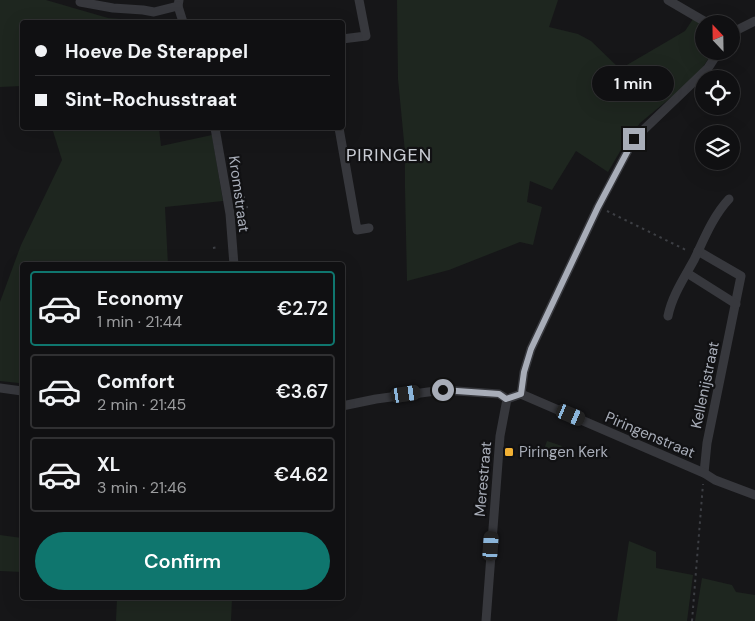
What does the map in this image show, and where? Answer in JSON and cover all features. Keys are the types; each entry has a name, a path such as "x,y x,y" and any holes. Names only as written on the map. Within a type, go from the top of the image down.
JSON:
{"street":[{"path":"345,40 366,36 359,0"},
{"path":"668,0 695,16"},
{"path":"80,2 113,8 154,12 178,3 182,20"},
{"path":"740,29 755,23"},
{"path":"345,405 420,392 443,390 499,394 506,399 521,394 524,372 531,349 598,207 634,139 708,68 713,60"},
{"name":"Kromstraat","path":"215,130 230,214 234,262"},
{"path":"340,130 357,230 369,228"},
{"path":"668,316 671,304 720,208 729,199"},
{"name":"Kellenijstraat","path":"697,253 741,276 707,443 704,473"},
{"path":"687,273 736,304"},
{"path":"0,388 20,390"},
{"name":"Piringenstraat","path":"521,394 704,473 715,480 755,495"},
{"name":"Merestraat","path":"486,621 500,436 506,399"}],"path":[{"path":"234,198 247,197"},
{"path":"235,209 248,207"},
{"path":"598,207 697,253"},
{"path":"213,248 219,247"},
{"path":"692,621 704,473"}],"shaded area":[{"path":"0,0 46,0 108,18 133,20 20,20 20,86 0,87"},
{"path":"397,0 558,0 549,27 578,34 591,41 620,69 685,31 693,19 695,20 695,60 707,60 701,70 695,70 695,77 640,123 608,172 576,151 552,190 530,181 527,202 542,207 533,245 520,242 449,270 407,281 405,152 398,79"},
{"path":"53,130 159,130 161,146 212,135 223,201 165,207 168,262 20,262 20,378 19,383 0,381 0,302 21,245 62,160"},
{"path":"547,441 562,446 558,457 543,452"},
{"path":"0,535 20,538 20,572 0,571"},
{"path":"629,541 656,552 656,568 693,575 687,621 617,621"},
{"path":"702,578 732,585 736,592 755,595 755,621 695,621"},
{"path":"117,600 232,600 231,621 116,621"}],"place":[{"name":"Piringen Kerk","path":"509,452"}],"district":[{"name":"PIRINGEN","path":"389,155"}],"route":[{"path":"443,390 488,392 499,394 506,399 521,394 524,372 531,349 598,207 634,139"}]}
